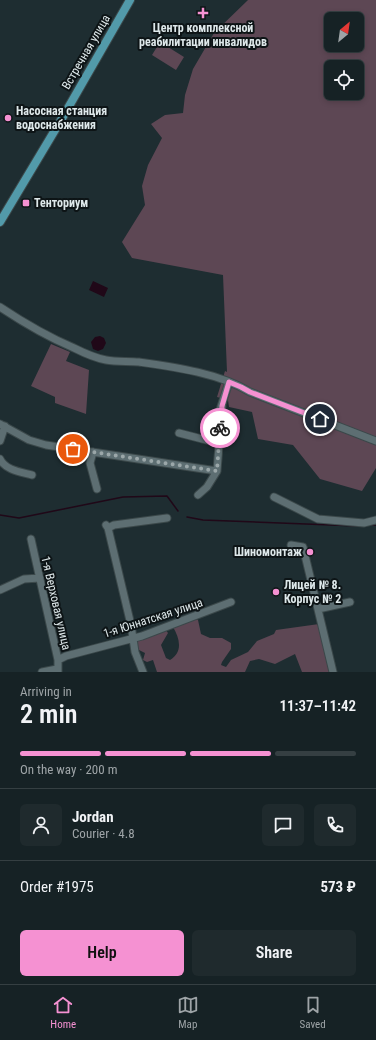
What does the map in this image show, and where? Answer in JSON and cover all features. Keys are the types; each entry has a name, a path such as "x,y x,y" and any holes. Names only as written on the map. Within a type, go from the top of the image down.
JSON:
{"main road":[{"name":"Встречная улица","path":"0,222 61,121 130,0"}],"street":[{"path":"0,307 48,337 97,358 112,361 138,362 192,371 229,382 250,392 376,441"},
{"path":"179,433 210,441 229,382"},
{"path":"198,495 207,487 217,471 222,406"},
{"path":"0,441 2,425 29,440 46,445 217,471"},
{"path":"93,452 90,463 97,489"},
{"path":"0,459 13,470 32,475"},
{"path":"274,497 318,519 364,523 376,520"},
{"path":"143,672 135,652 131,625 107,526 167,518"},
{"name":"1-я Верховая улица","path":"30,540 58,660 57,670"},
{"path":"291,545 303,547 333,672"},
{"path":"0,590 24,579 40,578"},
{"name":"1-я Юннатская улица","path":"58,660 66,656 142,636 231,602"},
{"path":"318,609 350,602"},
{"path":"42,672 57,670"}],"shaded area":[{"path":"248,0 376,0 376,468 362,491 320,479 293,445 258,439 252,412 229,407 228,400 217,397 225,371 227,372 223,275 132,258 122,242 145,205 142,186 148,165 162,138 151,124 165,115 183,113 185,95 193,69 214,33"},
{"path":"160,42 184,57 176,70 152,55"},
{"path":"93,281 108,288 104,297 89,290"},
{"path":"100,336 104,338 106,343 103,349 98,351 93,349 91,342 95,337"},
{"path":"51,344 70,352 66,361 89,370 86,414 55,403 55,397 31,386"},
{"path":"196,619 198,620 201,634 210,638 222,638 231,643 231,649 221,665 226,667 231,660 248,652 257,641 274,634 276,630 319,624 332,672 302,672 295,654 275,664 259,659 250,661 245,672 157,672 153,660 147,662 143,660 145,653 137,649 138,639 165,629 168,633 161,645 166,658 170,660 179,649 179,641 173,627"}],"waterway":[{"path":"0,515 19,518 123,497 167,496 178,511"},
{"path":"187,517 203,520 358,526"},
{"path":"370,525 376,525"}],"way so far":[{"path":"73,449 217,471 220,428"}],"place":[{"name":"Центр комплексной реабилитации инвалидов","path":"203,13"},
{"name":"Насосная станция водоснабжения","path":"8,118"},
{"name":"Тенториум","path":"26,203"},
{"name":"Шиномонтаж","path":"310,552"},
{"name":"Лицей № 8. Корпус № 2","path":"276,592"}],"route":[{"path":"220,428 222,406 229,382 250,392 320,419"}]}
